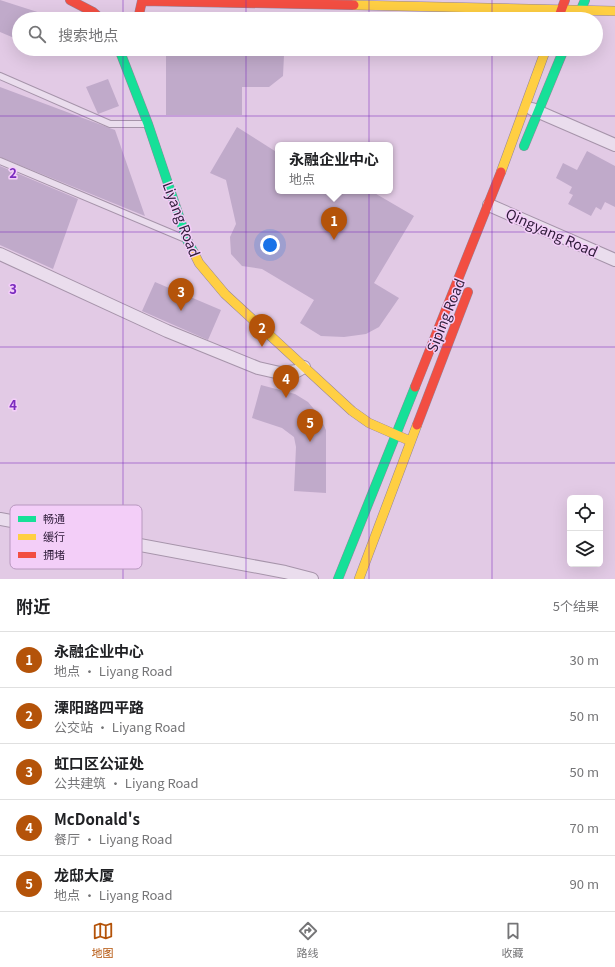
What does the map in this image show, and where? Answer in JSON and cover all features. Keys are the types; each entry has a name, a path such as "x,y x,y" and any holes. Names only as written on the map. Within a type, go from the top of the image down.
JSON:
{"street":[{"path":"70,0 93,12"},
{"path":"581,10 585,0"},
{"path":"140,12 142,1 563,4 581,10 615,11"},
{"name":"Liyang Road","path":"122,56 148,124 187,240 199,263 210,278 241,309 352,411 369,423 410,441"},
{"name":"Siping Road","path":"338,579 396,434 497,208 524,106 543,56"},
{"path":"521,153 537,111 561,56"},
{"path":"524,106 615,145"},
{"name":"Qingyang Road","path":"497,208 615,260"},
{"path":"0,254 168,331 258,368 280,374 297,371 304,367"},
{"name":"Siping Road","path":"359,579 410,441 472,281"},
{"path":"0,519 10,521"},
{"path":"142,545 278,570 312,579"}],"lane":[{"path":"0,76 110,124 148,124"},
{"path":"0,161 187,240"}],"building":[{"path":"0,0 37,12 12,12 12,37 0,32"},
{"path":"166,56 284,56 283,76 269,87 242,87 242,115 166,115"},
{"path":"108,79 119,106 98,114 86,87"},
{"path":"0,87 115,130 145,216 0,157"},
{"path":"237,127 275,151 275,194 376,194 414,216 374,283 399,298 379,327 366,334 344,337 321,336 300,323 314,300 262,269 242,266 231,254 230,237 236,224 226,180 210,173"},
{"path":"587,151 615,166 615,207 605,202 601,210 596,207 591,216 568,204 573,195 569,193 572,187 556,178 563,163 577,170"},
{"path":"0,166 78,199 53,269 0,245"},
{"path":"155,282 221,310 208,340 142,311"},
{"path":"261,385 295,394 308,402 319,415 326,430 326,493 294,491 296,447 294,437 282,428 252,418"}],"traffic: fast":[{"path":"580,12 585,0"},
{"path":"122,56 148,124 187,240 194,253"},
{"path":"524,146 561,56"},
{"path":"338,579 415,387"}],"traffic: slow":[{"path":"354,5 615,11"},
{"path":"501,172 543,56"},
{"path":"194,253 199,263 225,294 352,411 369,423 408,440"},
{"path":"359,579 417,425"}],"traffic: jam":[{"path":"70,0 93,12"},
{"path":"561,12 565,0"},
{"path":"140,12 142,1 354,5"},
{"path":"415,387 501,172"},
{"path":"417,425 468,292"}],"place":[{"name":"永融企业中心","path":"334,240"},
{"name":"虹口区公证处","path":"181,311"},
{"name":"溧阳路四平路","path":"262,347"},
{"name":"McDonald's","path":"286,398"},
{"name":"龙邸大厦","path":"310,442"}]}
